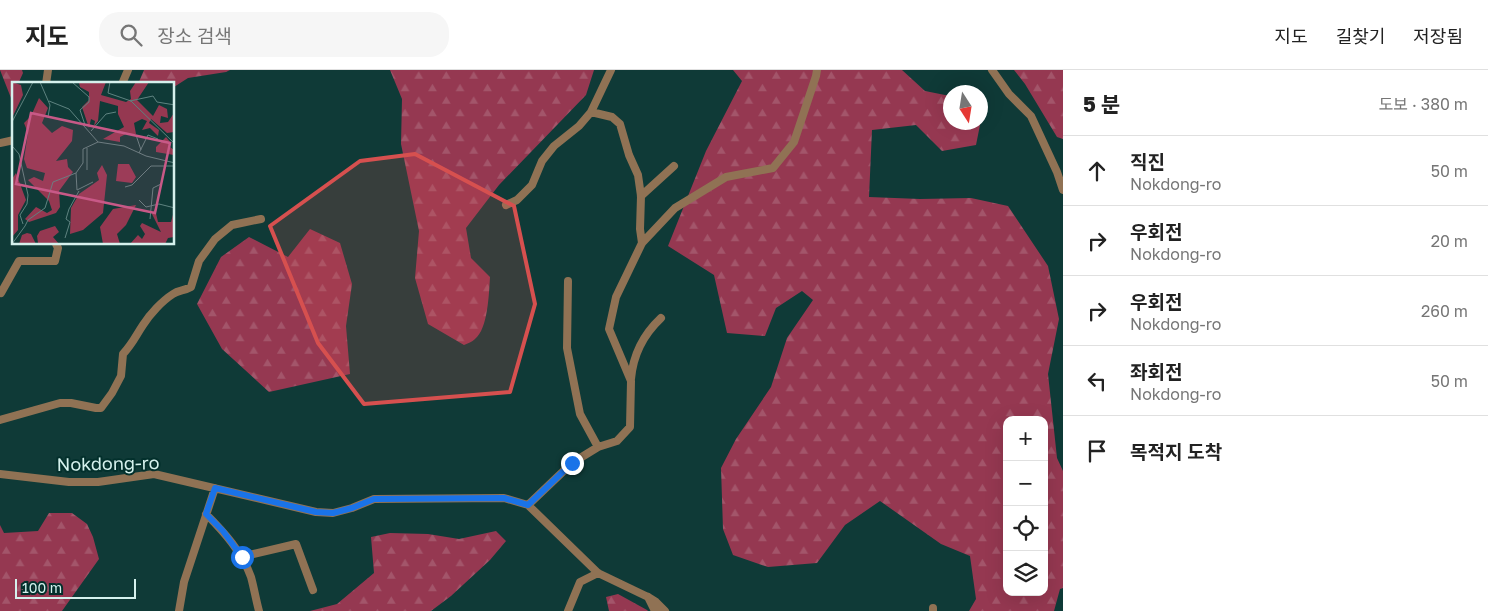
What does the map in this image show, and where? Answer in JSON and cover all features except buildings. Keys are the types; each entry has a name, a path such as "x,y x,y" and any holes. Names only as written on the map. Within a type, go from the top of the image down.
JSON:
{"street":[{"path":"123,82 128,70"},
{"path":"506,206 517,200 532,185 542,161 554,146 579,126 591,112 611,70"},
{"path":"631,380 609,328 616,297 642,243 675,208 726,177 773,168 794,142 817,70"},
{"path":"992,70 1009,94 1031,116 1057,172 1063,190"},
{"path":"591,112 612,117 620,124 628,155 638,175 642,243"},
{"path":"640,196 674,166"},
{"path":"0,420 60,404 71,403 101,408 112,393 120,376 122,354 133,344 144,324 159,306 172,295 191,287 198,262 215,239 232,225 260,219"},
{"path":"1,293 19,261 55,261 58,248 56,245"},
{"path":"568,280 567,348 580,414 598,446"},
{"path":"528,505 572,463 598,446 617,440 630,427 632,369 641,343 650,328 661,318"},
{"name":"Nokdong-ro","path":"0,474 69,482 98,482 154,474 316,512 333,513 374,499 504,498 528,505 598,573 648,597 665,611"},
{"path":"179,611 184,582 215,488"},
{"path":"206,514 223,531 242,557 251,577 259,611"},
{"path":"242,557 296,544 313,590"},
{"path":"568,611 580,582 598,573"},
{"path":"648,597 655,611"}],"highlighted area":[{"path":"415,154 514,206 535,304 510,392 364,404 318,343 270,226 360,161"}],"green space":[{"path":"0,70 22,70 23,73 19,82 12,82 11,98"},
{"path":"144,70 230,70 188,78 175,86 175,82 139,82"},
{"path":"390,70 594,70 586,95 499,185 466,228 471,258 490,277 487,310 483,327 475,339 464,345 428,324 415,278 419,231 401,144 402,99"},
{"path":"733,70 902,70 925,91 943,95 943,130 979,130 976,145 942,151 916,125 872,130 869,197 971,198 1008,206 1048,266 1059,319 1048,374 1057,458 1063,471 1063,588 1060,589 1054,611 969,611 976,599 970,556 941,544 880,501 845,525 817,563 768,567 733,555 723,529 721,468 736,439 771,387 787,338 813,300 802,291 776,308 765,336 727,333 714,275 668,246 706,151 742,81"},
{"path":"1014,70 1063,70 1063,139 1057,137 1025,84"},
{"path":"310,229 340,243 352,284 346,326 350,374 269,392 222,349 197,304 221,257 249,237 288,257"},
{"path":"49,513 72,513 87,524 99,559 62,611 0,611 0,525 4,533 38,531"},
{"path":"496,531 506,541 490,560 451,596 431,611 310,611 337,604 374,573 371,537 390,533 428,534 459,539"},
{"path":"618,594 648,611 609,611 606,597"}],"route":[{"path":"242,557 223,531 206,514 215,488 316,512 333,513 374,499 504,498 528,505 572,463"}]}
